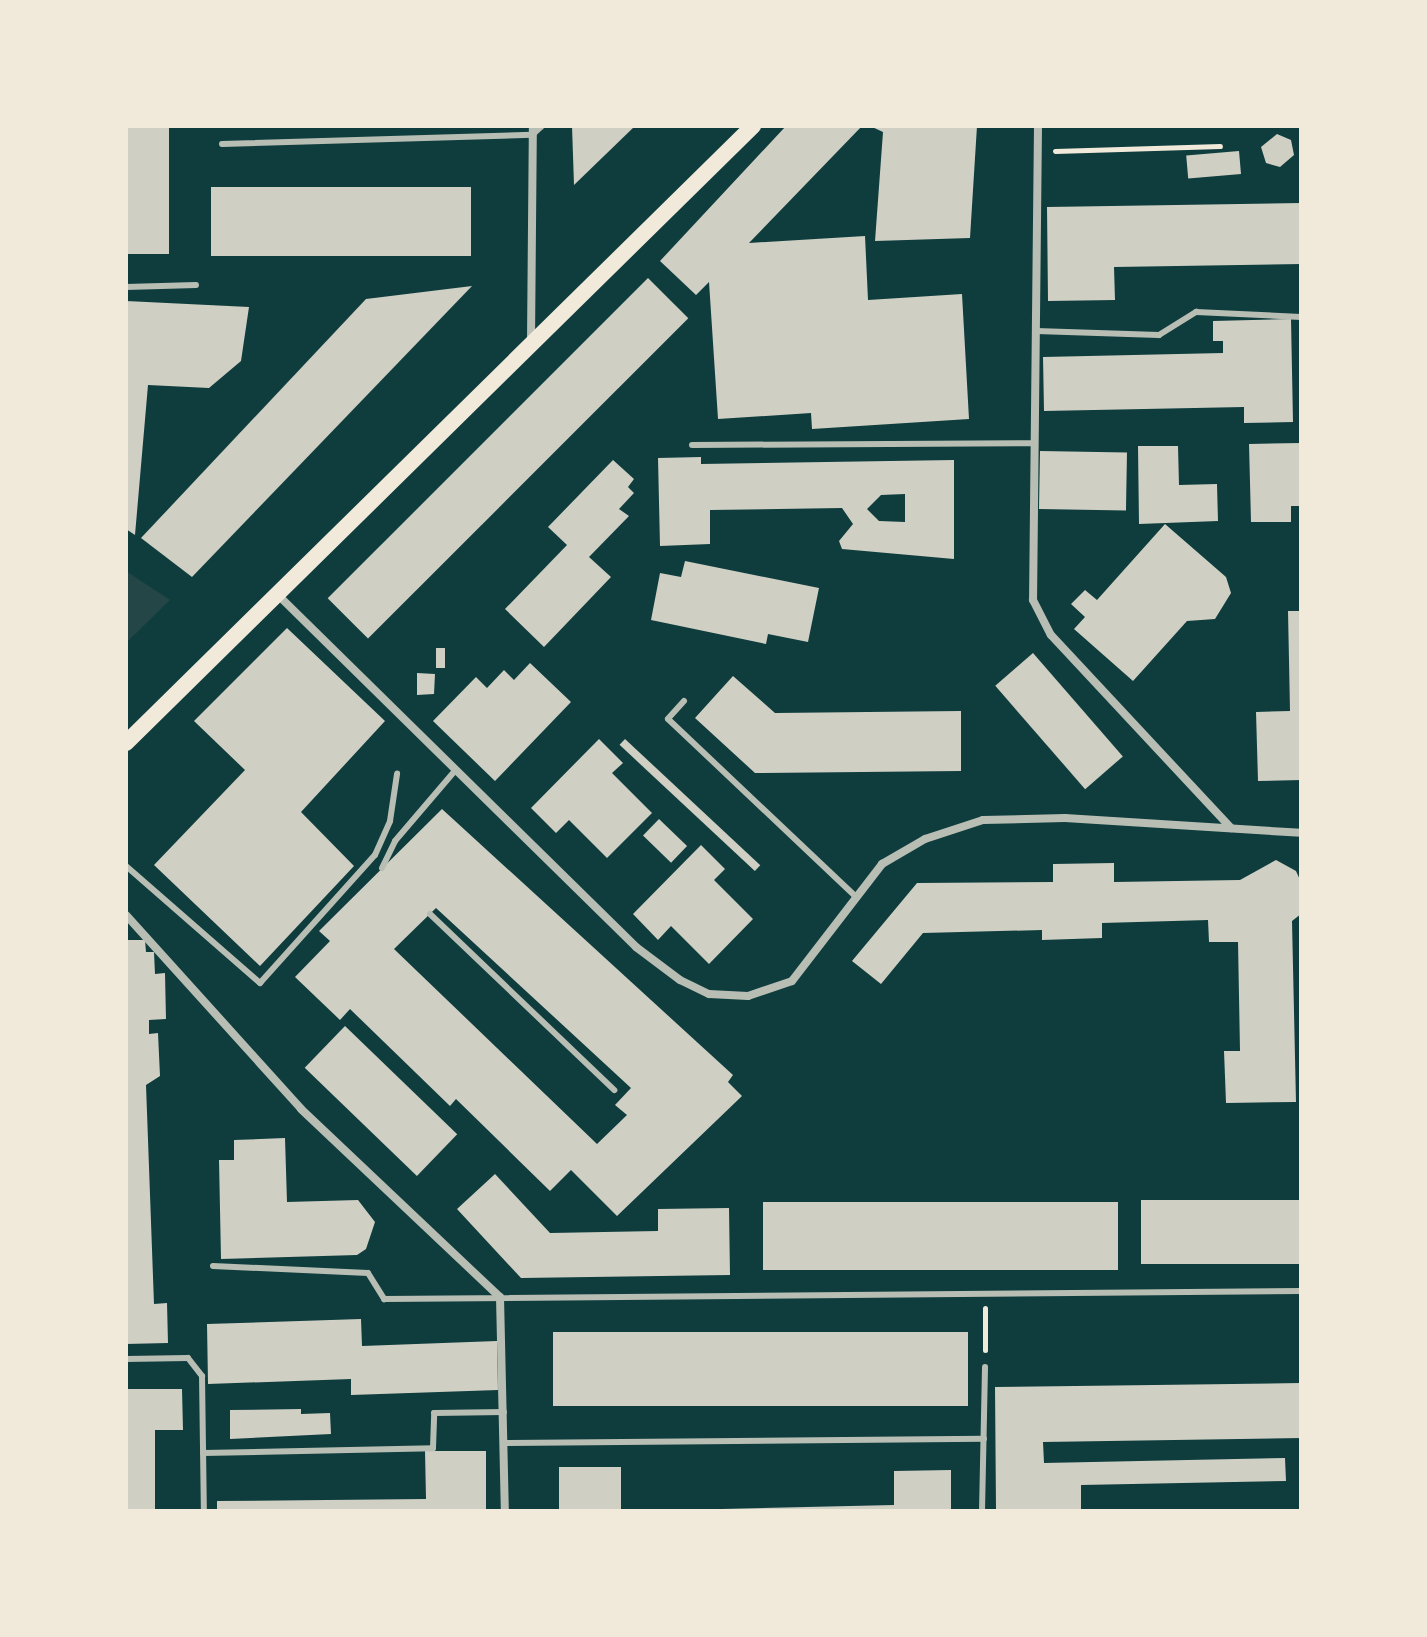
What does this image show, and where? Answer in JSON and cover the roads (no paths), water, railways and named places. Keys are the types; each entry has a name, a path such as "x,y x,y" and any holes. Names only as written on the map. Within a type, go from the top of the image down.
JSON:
{"main road":[{"path":"126,743 279,596 531,341 753,126"}],"street":[{"path":"1038,126 1033,600 1041,620 1231,829"},
{"path":"531,341 532,131"},
{"path":"279,596 454,772 636,947 680,980 709,994 748,996 792,981 882,864 925,839 983,820 1065,818 1301,833"},
{"path":"126,915 301,1109 500,1297 505,1511"}],"lane":[{"path":"222,144 532,131 542,126"},
{"path":"126,287 196,285"},
{"path":"1036,331 1159,335 1196,312 1301,317"},
{"path":"692,445 1035,443"},
{"path":"684,701 668,719 856,897"},
{"path":"382,868 395,841 454,772"},
{"path":"126,866 260,983 375,855 390,821 397,774"},
{"path":"430,914 614,1090"},
{"path":"213,1266 368,1273 384,1299 1301,1291"},
{"path":"126,1359 188,1358 202,1376 204,1511"},
{"path":"982,1511 985,1367"},
{"path":"203,1453 433,1448 434,1413 504,1412"},
{"path":"505,1443 984,1439"}]}
